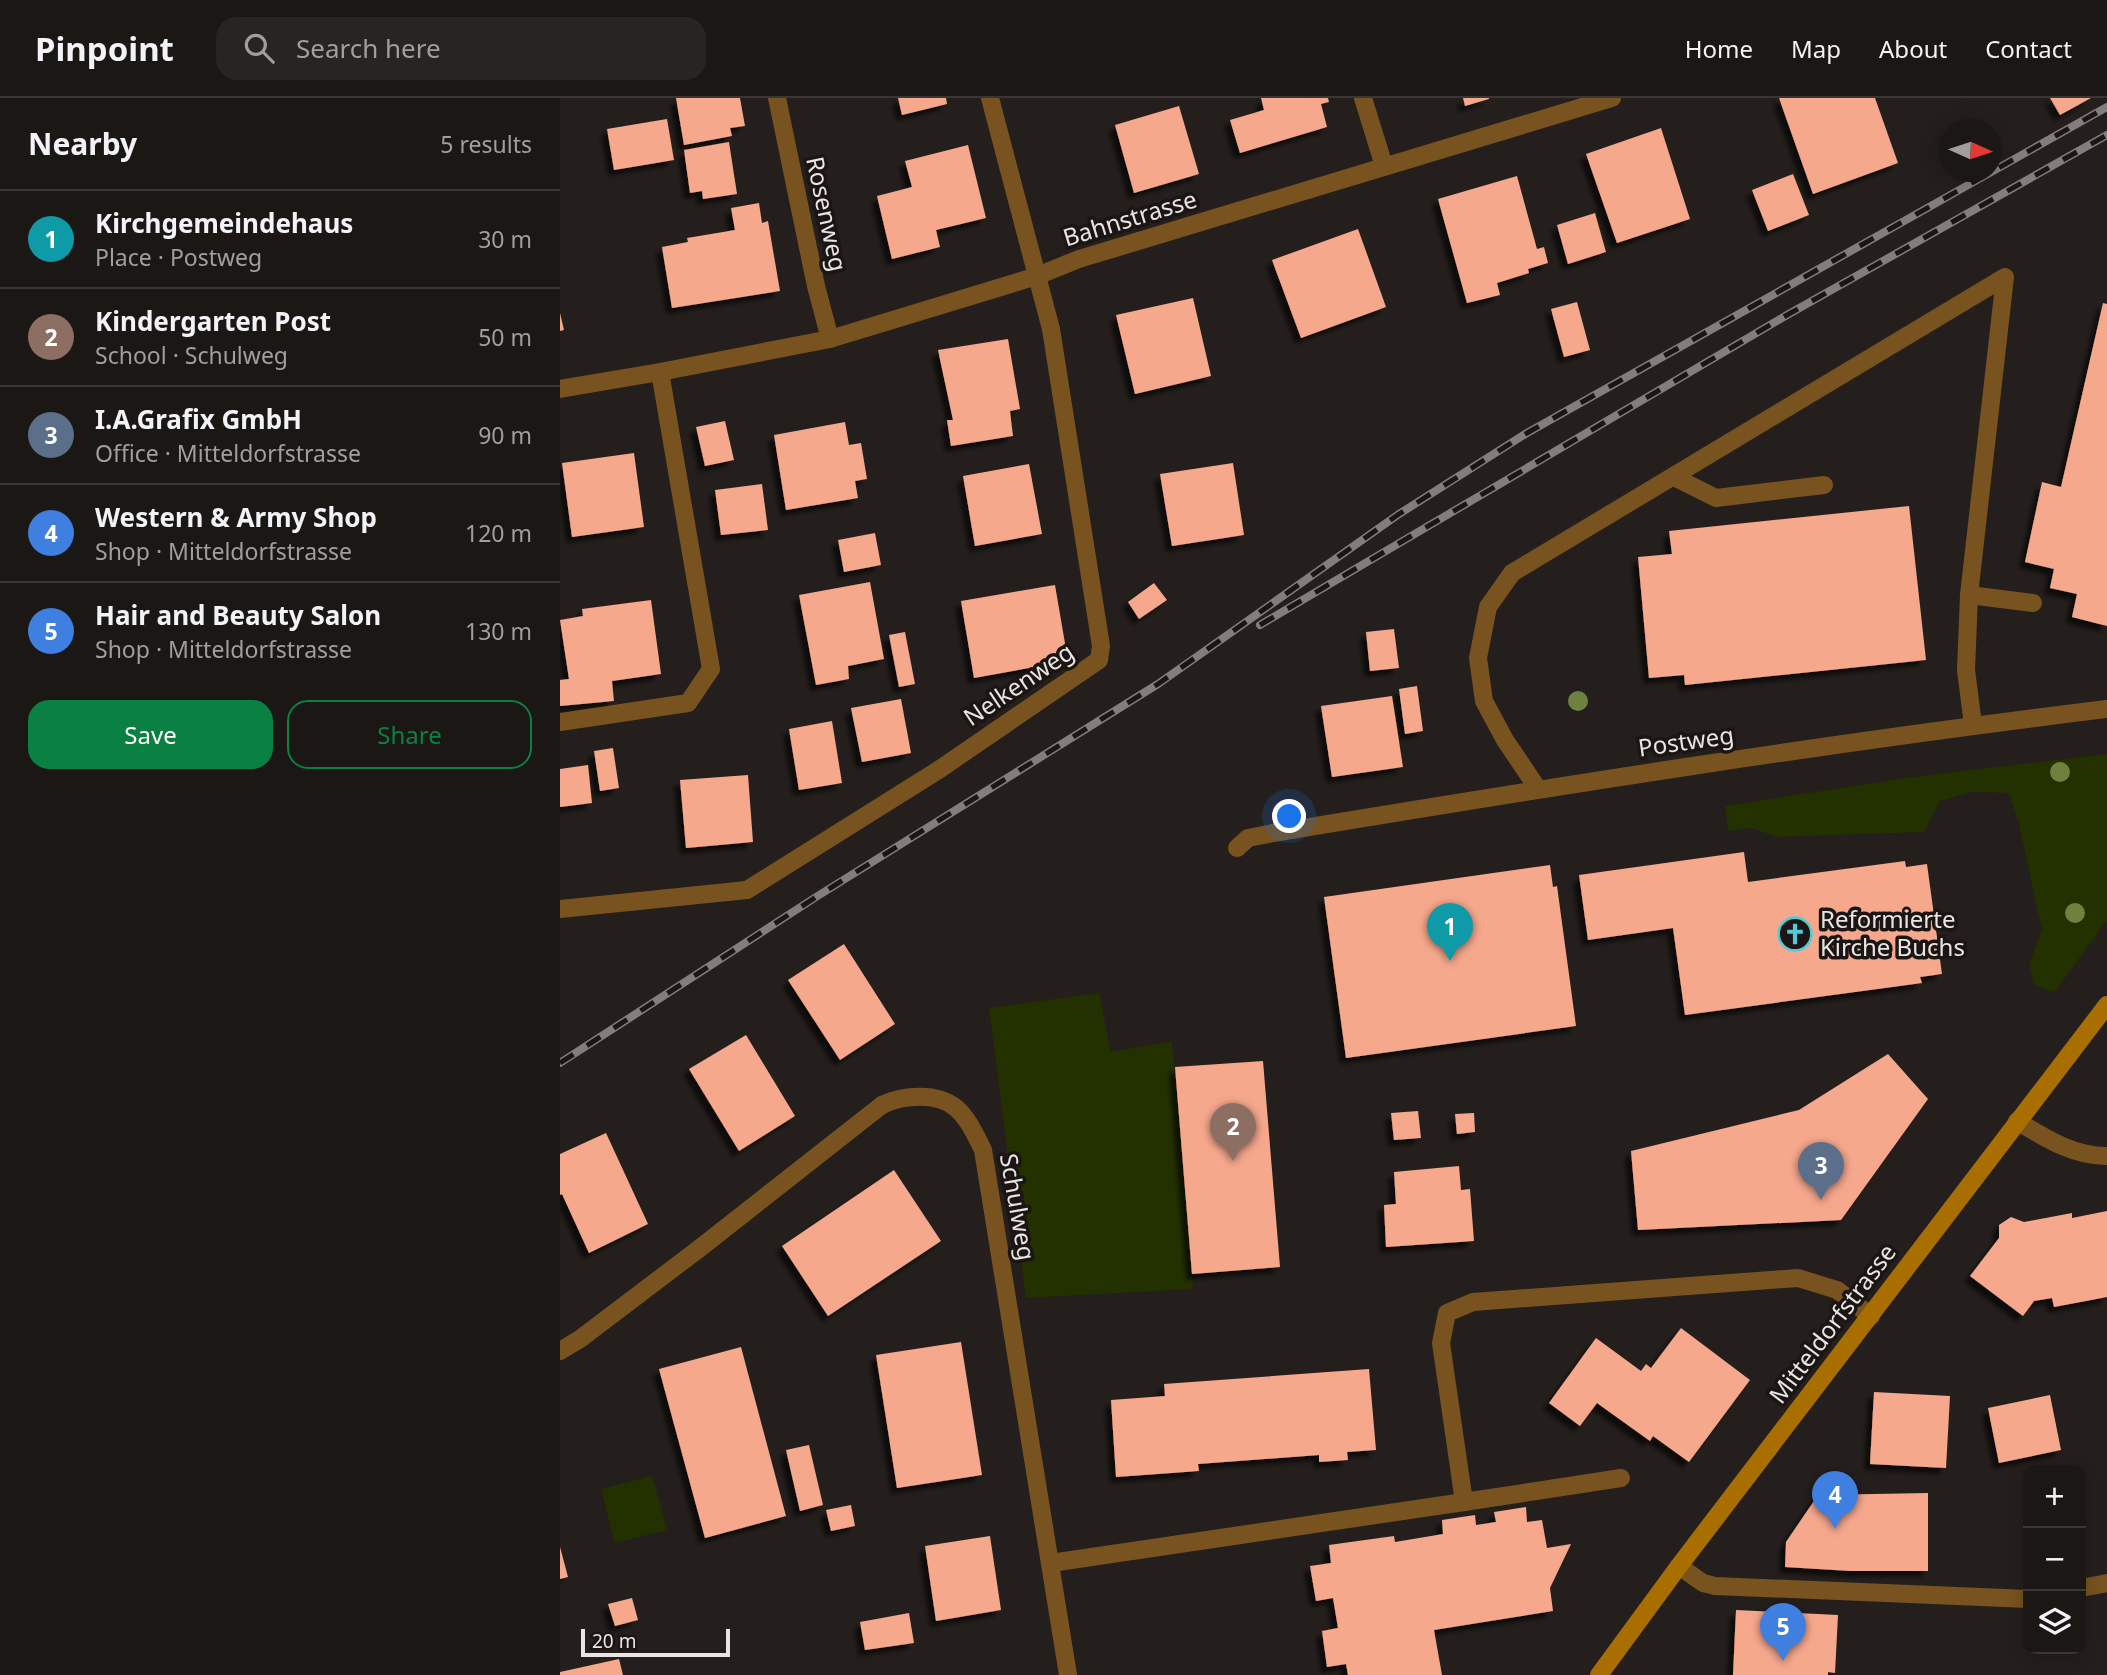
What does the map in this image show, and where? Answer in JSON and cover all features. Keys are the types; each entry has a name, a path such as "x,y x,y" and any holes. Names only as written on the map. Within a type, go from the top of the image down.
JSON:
{"main road":[{"name":"Mitteldorfstrasse","path":"1599,1675 1679,1566 2107,1005"}],"street":[{"name":"Rosenweg","path":"777,98 816,286 830,339"},
{"name":"Nelkenweg","path":"560,909 747,890 940,769 1099,660 1101,646 1053,343 990,98"},
{"path":"1363,98 1384,166"},
{"name":"Bahnstrasse","path":"560,389 830,339 1037,276 1079,259 1612,98"},
{"path":"1538,789 1505,740 1484,701 1478,658 1488,607 1512,573 2005,277 1969,595 1965,670 1973,725"},
{"path":"560,722 688,703 711,669 660,372"},
{"path":"1674,477 1716,498 1824,485"},
{"path":"1969,595 2033,603"},
{"name":"Postweg","path":"1237,848 1248,838 1273,833 1538,789 1973,725 2107,709"},
{"name":"Schulweg","path":"560,1351 580,1339 701,1248 882,1105 899,1097 927,1097 955,1107 969,1124 983,1150 1068,1675"},
{"path":"2017,1121 2056,1144 2094,1156 2107,1156"},
{"path":"1464,1502 1441,1343 1447,1313 1473,1302 1798,1278 1837,1290 1871,1316"},
{"path":"1051,1563 1621,1478"},
{"path":"1679,1566 1703,1583 1715,1586 2023,1599"},
{"path":"2086,1587 2107,1583"}],"green space":[{"path":"2107,754 2107,920 2054,993 2034,984 2029,964 2042,930 2019,825 2009,793 1972,792 1940,801 1924,832 1777,837 1752,828 1728,831 1725,806 1919,776"},
{"path":"1099,993 1111,1052 1172,1041 1193,1289 1026,1298 989,1008"},
{"path":"652,1476 667,1530 615,1543 601,1489"}],"building":[{"path":"676,98 740,98 745,126 730,128 732,136 684,145"},
{"path":"898,98 946,98 947,104 902,115"},
{"path":"1261,98 1328,98 1329,102 1321,104 1327,127 1240,153 1230,120 1264,110"},
{"path":"1463,98 1489,98 1489,99 1465,106"},
{"path":"1779,98 1875,98 1898,163 1813,194"},
{"path":"2050,98 2091,98 2060,115"},
{"path":"1179,106 1199,174 1134,193 1115,125"},
{"path":"667,119 674,160 614,170 607,129"},
{"path":"1661,128 1690,219 1617,243 1586,154"},
{"path":"729,142 737,194 703,199 702,191 690,193 684,150"},
{"path":"968,145 986,218 936,230 940,247 892,259 877,196 912,187 905,161"},
{"path":"1793,174 1809,215 1768,231 1752,190"},
{"path":"1517,176 1537,249 1544,247 1548,263 1528,269 1529,273 1497,283 1500,295 1467,303 1438,199"},
{"path":"759,203 762,223 768,221 780,291 672,308 662,247 688,242 687,238 735,230 731,208"},
{"path":"1595,213 1606,252 1568,264 1557,225"},
{"path":"1358,229 1386,307 1301,338 1272,260"},
{"path":"1193,298 1211,376 1135,394 1116,315"},
{"path":"1577,302 1590,350 1564,357 1551,309"},
{"path":"2103,303 2107,304 2107,626 2072,617 2077,594 2050,588 2054,569 2025,562 2042,482 2061,487"},
{"path":"560,313 564,330 560,331"},
{"path":"1008,339 1020,409 1010,411 1013,436 951,446 947,420 953,420 938,350"},
{"path":"725,421 734,460 705,466 696,427"},
{"path":"845,422 849,445 861,443 867,479 855,481 858,498 786,510 774,435"},
{"path":"634,453 644,527 572,537 562,463"},
{"path":"1233,463 1244,535 1172,546 1160,474"},
{"path":"1029,464 1042,534 975,546 963,476"},
{"path":"762,484 768,530 721,535 715,490"},
{"path":"1909,506 1926,660 1685,685 1684,675 1649,678 1638,557 1672,554 1669,531"},
{"path":"875,533 881,565 844,572 838,540"},
{"path":"870,582 884,659 848,666 849,679 816,685 799,595"},
{"path":"1154,583 1167,600 1139,619 1128,602"},
{"path":"1055,585 1068,661 974,678 961,601"},
{"path":"651,600 661,674 612,681 614,701 560,706 560,680 569,679 560,620 583,616 582,609"},
{"path":"1394,629 1399,668 1370,671 1366,632"},
{"path":"905,632 915,684 899,687 889,635"},
{"path":"1417,686 1423,731 1405,734 1399,689"},
{"path":"1392,696 1403,767 1332,777 1321,706"},
{"path":"901,699 911,753 862,762 851,708"},
{"path":"832,721 842,783 799,790 789,729"},
{"path":"613,748 619,788 600,791 594,751"},
{"path":"588,765 592,803 560,807 560,769"},
{"path":"748,775 753,842 686,848 680,780"},
{"name":"Reformierte Kirche Buchs","path":"1744,852 1748,882 1905,861 1906,867 1927,864 1942,974 1920,977 1922,983 1685,1015 1673,928 1588,940 1579,875"},
{"path":"1550,865 1553,887 1557,886 1576,1026 1346,1058 1324,897"},
{"path":"844,944 895,1024 840,1060 788,980"},
{"path":"746,1035 795,1116 739,1151 689,1069"},
{"path":"1888,1054 1928,1099 1841,1220 1638,1230 1631,1151 1799,1110"},
{"path":"1263,1061 1280,1267 1192,1274 1175,1067"},
{"path":"1418,1111 1421,1138 1394,1140 1391,1113"},
{"path":"1474,1113 1475,1132 1457,1134 1455,1114"},
{"path":"606,1133 648,1224 589,1253 562,1194 560,1195 560,1154"},
{"path":"1459,1166 1461,1190 1470,1189 1474,1241 1386,1247 1384,1205 1396,1204 1394,1172"},
{"path":"894,1170 941,1241 828,1316 782,1246"},
{"path":"2107,1211 2107,1297 2054,1307 2052,1298 2034,1301 2023,1316 1970,1276 1999,1238 1999,1225 2011,1217 2024,1222 2072,1213 2072,1218"},
{"path":"1681,1328 1750,1380 1689,1462 1653,1436 1650,1441 1597,1403 1580,1426 1549,1403 1596,1338 1641,1371 1646,1364 1651,1368"},
{"path":"961,1342 982,1475 897,1488 876,1355"},
{"path":"741,1347 786,1516 705,1538 659,1369"},
{"path":"1369,1369 1376,1450 1347,1452 1348,1460 1319,1462 1319,1455 1198,1464 1199,1471 1116,1477 1111,1400 1165,1396 1164,1384"},
{"path":"1874,1392 1950,1396 1946,1468 1870,1464"},
{"path":"2050,1395 2061,1450 1999,1463 1988,1408"},
{"path":"809,1445 823,1505 800,1511 786,1450"},
{"path":"1928,1493 1928,1571 1851,1571 1785,1567 1786,1542 1818,1495"},
{"path":"851,1505 855,1526 831,1531 826,1510"},
{"path":"1526,1507 1527,1522 1542,1520 1547,1548 1571,1544 1550,1588 1553,1611 1434,1630 1442,1675 1348,1675 1346,1664 1327,1667 1322,1631 1338,1628 1333,1598 1316,1601 1310,1566 1331,1563 1329,1545 1394,1536 1395,1542 1443,1534 1442,1520 1475,1515 1476,1525 1496,1522 1494,1512"},
{"path":"990,1536 1001,1610 936,1621 925,1546"},
{"path":"560,1547 568,1577 560,1579"},
{"path":"632,1598 638,1620 615,1626 608,1604"},
{"path":"1736,1610 1838,1615 1835,1673 1733,1675"},
{"path":"909,1613 914,1643 865,1650 860,1622"},
{"path":"619,1659 623,1675 560,1675 560,1672"}],"railway":[{"path":"560,1063 816,897 1158,684 1399,514 1527,433 2107,107"},
{"path":"1260,625 1787,315 2107,135"}],"place":[{"name":"Reformierte Kirche Buchs","path":"1795,934"},
{"name":"Kirchgemeindehaus","path":"1450,961"},
{"name":"Kindergarten Post","path":"1233,1161"},
{"name":"I.A.Grafix GmbH","path":"1821,1200"},
{"name":"Western & Army Shop","path":"1835,1529"},
{"name":"Hair and Beauty Salon","path":"1783,1661"}]}
